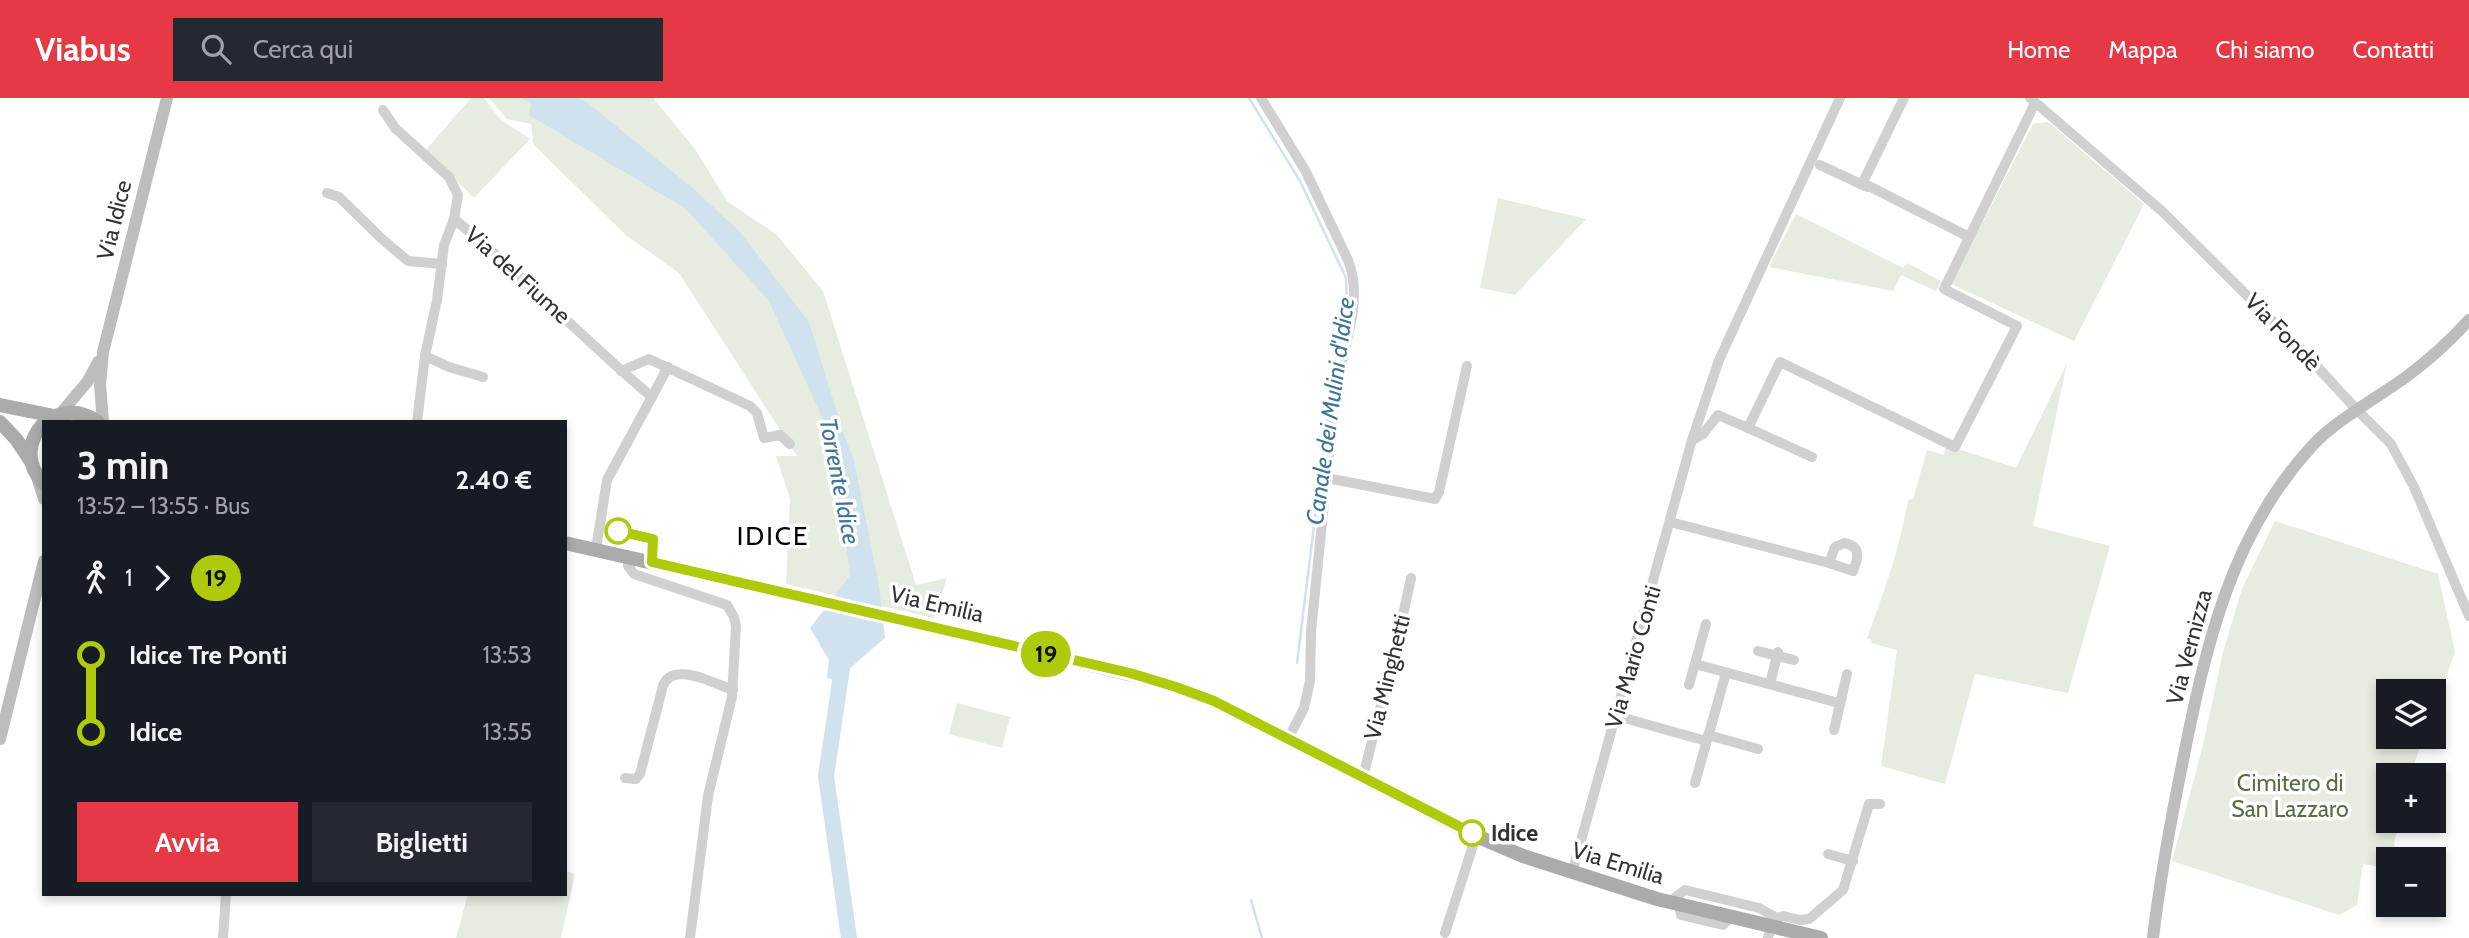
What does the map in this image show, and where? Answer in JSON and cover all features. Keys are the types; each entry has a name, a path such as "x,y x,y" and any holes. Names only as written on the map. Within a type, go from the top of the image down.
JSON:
{"main road":[{"path":"0,405 51,418 84,414 96,420"},
{"path":"0,422 16,439 41,481"},
{"path":"30,460 32,439 42,428"},
{"name":"Via Emilia","path":"567,543 1161,682 1214,701 1476,836 1523,856 1674,904 1822,938"}],"street":[{"name":"Via Idice","path":"100,420 103,352 167,98"},
{"path":"1261,98 1305,170 1353,273 1354,307 1338,369 1311,632 1310,681 1304,708 1287,739"},
{"name":"Via Mario Conti","path":"1572,873 1692,440 1719,360 1743,303 1840,98"},
{"path":"1868,187 1864,180 1904,98"},
{"path":"1748,428 1780,362 1955,447 2017,326 1944,289 2033,100"},
{"name":"Via Fondè","path":"2033,100 2163,212 2300,347 2357,410 2381,432 2400,457 2469,616"},
{"name":"Via del Fiume","path":"383,110 395,128 449,177 458,195 454,219 652,397"},
{"path":"1820,165 1969,237"},
{"path":"327,193 339,197 408,261 442,264"},
{"path":"416,420 444,245 454,219"},
{"name":"Via Vernizza","path":"2153,938 2168,834 2191,719 2230,577 2261,512 2288,472 2315,442 2422,365 2469,320"},
{"name":"Via Idice","path":"51,418 88,381 103,352"},
{"path":"425,356 449,367 483,377"},
{"path":"621,370 649,359 668,367 750,406 757,413 764,438 780,435 790,444"},
{"path":"1327,478 1435,499 1439,492 1466,366"},
{"path":"596,550 607,480 668,367"},
{"path":"1692,440 1703,434 1718,415 1812,457"},
{"path":"1670,522 1829,564"},
{"path":"628,557 628,566 634,574 722,602 730,607 736,626 733,690 708,796 690,938"},
{"path":"646,561 646,573 653,581"},
{"path":"0,739 42,569"},
{"name":"Via Minghetti","path":"1363,777 1411,578"},
{"path":"1689,685 1706,624"},
{"path":"1758,651 1794,660"},
{"path":"1770,684 1778,654"},
{"path":"1695,664 1839,703"},
{"path":"1695,783 1726,673"},
{"path":"1834,730 1847,674"},
{"path":"625,778 636,779 640,774 663,686 670,676 690,676 733,690"},
{"path":"1616,716 1758,749"},
{"path":"1822,938 1816,930 1815,915 1843,890 1869,804 1880,804"},
{"path":"1445,933 1476,836"},
{"path":"1828,854 1853,861"},
{"name":"Via Emilia","path":"1674,904 1685,890 1759,908 1772,927 1783,916 1804,920 1815,915"},
{"path":"223,938 226,896"}],"green space":[{"path":"471,98 484,98 500,119 530,139 474,198 426,150"},
{"path":"489,98 653,98 695,149 727,201 776,234 823,291 916,585 947,578 934,618 786,584 790,499 776,456 797,456 679,273 626,235 533,144 531,124 507,119"},
{"path":"2048,122 2144,204 2074,341 1951,284 2033,124"},
{"path":"1498,198 1586,219 1515,295 1480,288"},
{"path":"1796,214 1903,268 1907,263 1941,281 1936,291 1901,275 1893,291 1769,267"},
{"path":"2067,363 2033,526 2110,546 2068,693 1975,674 1945,784 1881,766 1897,650 1871,643 1872,640 1867,638 1896,553 1908,500 1913,499 1927,450 1944,455 1946,445 2016,468"},
{"name":"Cimitero di San Lazzaro","path":"2275,521 2438,574 2455,652 2445,679 2376,679 2376,749 2420,749 2414,763 2376,763 2376,833 2397,833 2394,847 2376,847 2376,866 2363,864 2357,905 2339,915 2172,861 2202,749 2223,652 2242,589"},
{"path":"957,703 1010,717 1002,748 949,734"},
{"path":"567,872 575,874 561,938 456,938 467,896 567,896"}],"water":[{"path":"522,98 584,100 695,190 740,232 809,322 854,460 879,586 885,638 849,669 846,683 827,678 829,660 810,628 850,576 839,485 824,446 828,430 769,301 686,209 529,115 531,104"}],"waterway":[{"name":"Canale dei Mulini d'Idice","path":"1249,98 1300,181 1346,278 1347,308 1337,340 1297,663"},
{"name":"Torrente Idice","path":"843,662 826,776 849,938"},
{"name":"Canale dei Mulini d'Idice","path":"1251,900 1262,938"}],"bus line":[{"name":"19","path":"618,531 653,539 652,562 1130,673 1192,692 1238,712 1472,833"}],"place":[{"name":"Idice","path":"1472,833"}],"district":[{"name":"IDICE","path":"773,536"}]}
